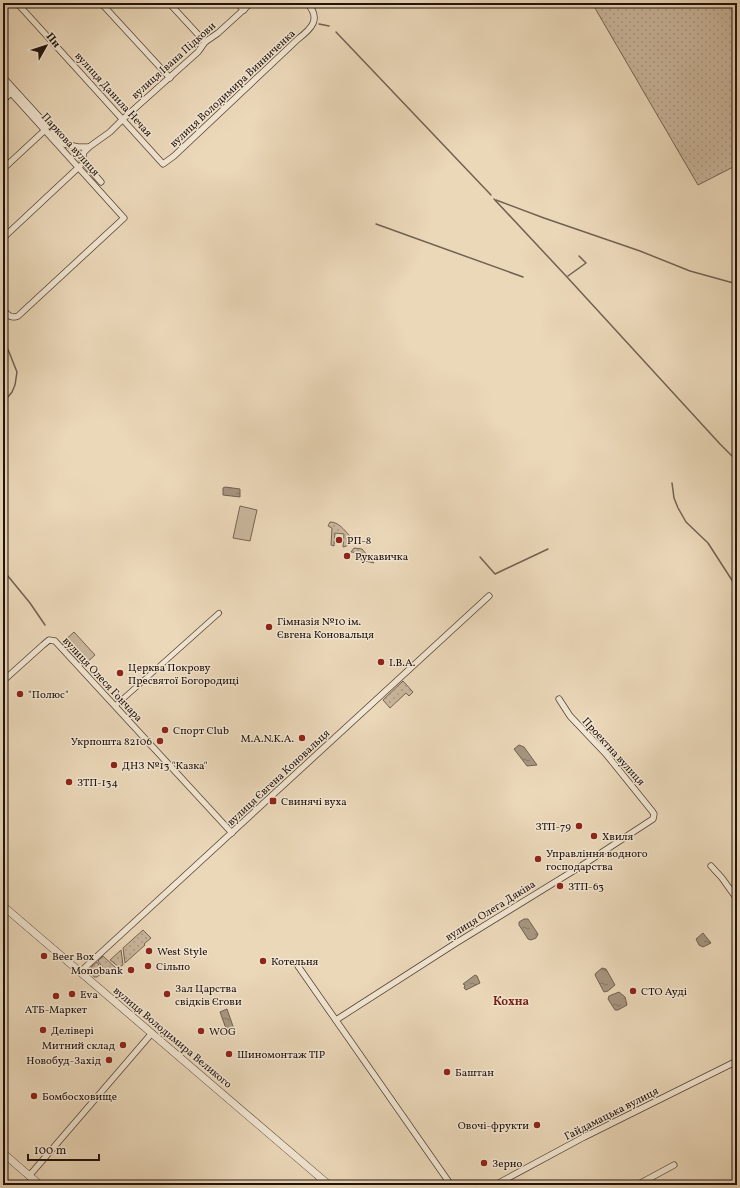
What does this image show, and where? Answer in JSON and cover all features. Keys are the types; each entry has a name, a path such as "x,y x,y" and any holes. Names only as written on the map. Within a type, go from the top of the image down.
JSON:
{"street":[{"name":"вулиця Данила Нечая","path":"17,3 163,164"},
{"path":"101,3 170,78"},
{"path":"169,3 205,42"},
{"path":"237,3 244,10"},
{"name":"вулиця Івана Підкови","path":"89,147 110,132 198,52 205,42 218,33 251,3"},
{"name":"вулиця Володимира Винниченка","path":"163,164 174,156 298,39 311,29 313,24 313,14 312,8 307,3"},
{"name":"Паркова вулиця","path":"3,77 79,168 124,218 18,316 14,318 11,317 3,310"},
{"name":"Паркова вулиця","path":"3,84 46,128 64,144 78,147 89,147"},
{"path":"3,100 11,93"},
{"path":"3,169 46,128"},
{"name":"Паркова вулиця","path":"89,147 84,152 82,160 101,182"},
{"path":"3,238 79,168 82,160"},
{"name":"вулиця Євгена Коновальця","path":"80,972 489,596"},
{"path":"115,706 219,613"},
{"name":"вулиця Олеся Гончара","path":"3,681 43,645 52,640 59,644 232,833"},
{"name":"Проектна вулиця","path":"559,699 570,716 631,783 652,811 654,817"},
{"name":"вулиця Олега Дяківа","path":"336,1020 456,942 651,821 654,817"},
{"path":"711,866 737,899"},
{"name":"вулиця Володимира Великого","path":"3,906 329,1185"},
{"path":"298,966 451,1185"},
{"path":"29,1176 152,1033"},
{"name":"Гайдамацька вулиця","path":"495,1185 584,1137 737,1061"},
{"path":"3,1153 40,1185"},
{"path":"637,1185 674,1165"}],"shaded area":[{"path":"592,3 737,3 737,165 698,185"},
{"path":"240,506 257,510 250,541 233,538"},
{"path":"330,522 339,525 350,536 347,546 343,547 344,534 335,533 334,546 331,545 332,528 328,526"},
{"path":"354,548 362,549 374,563 361,560 362,553 351,552"},
{"path":"74,632 95,655 83,666 62,643"},
{"path":"403,681 413,692 409,696 406,693 390,708 383,700"},
{"path":"143,930 151,938 125,963 123,948"},
{"path":"121,950 123,965 119,967 110,960"},
{"path":"103,956 116,968 105,971 98,961"},
{"path":"97,962 103,972 97,977 94,977 90,971 92,966"}],"water":[{"path":"223,488 240,489 240,497 223,495"},
{"path":"519,745 524,747 537,765 527,766 514,749"},
{"path":"524,919 528,919 538,934 536,938 531,940 528,939 519,925 519,922"},
{"path":"703,933 711,943 703,947 699,945 696,939"},
{"path":"602,968 606,969 615,985 608,991 604,992 595,975"},
{"path":"475,975 480,983 466,990 464,988 465,985 463,984"},
{"path":"619,992 625,997 627,1005 615,1010 608,999 609,996"},
{"path":"227,1009 235,1032 228,1034 220,1012"}],"waterway":[{"path":"319,24 329,26"},
{"path":"336,32 491,195"},
{"path":"494,199 737,461"},
{"path":"496,200 640,251 690,271 737,284"},
{"path":"376,224 523,277"},
{"path":"568,276 586,263 579,256"},
{"path":"3,337 17,372 15,385 12,392 3,403"},
{"path":"672,483 674,498 686,522 708,543 737,588"},
{"path":"480,557 495,574 548,549"},
{"path":"3,570 30,603 45,625"}],"place":[{"name":"РП-8","path":"339,540"},
{"name":"Рукавичка","path":"347,556"},
{"name":"Гімназія №10 ім. Євгена Коновальця","path":"269,627"},
{"name":"І.В.А.","path":"381,662"},
{"name":"Церква Покрову Пресвятої Богородиці","path":"120,673"},
{"name":"\"Полюс\"","path":"20,694"},
{"name":"Спорт Club","path":"165,730"},
{"name":"M.A.N.K.A.","path":"302,738"},
{"name":"Укрпошта 82106","path":"160,741"},
{"name":"ДНЗ №13 \"Казка\"","path":"114,765"},
{"name":"ЗТП-134","path":"69,782"},
{"name":"Свинячі вуха","path":"273,801"},
{"name":"ЗТП-79","path":"579,826"},
{"name":"Хвиля","path":"594,836"},
{"name":"Управління водного господарства","path":"538,859"},
{"name":"ЗТП-63","path":"560,886"},
{"name":"West Style","path":"149,951"},
{"name":"Beer Box","path":"44,956"},
{"name":"Котельня","path":"263,961"},
{"name":"Сільпо","path":"148,966"},
{"name":"Monobank","path":"131,970"},
{"name":"СТО Ауді","path":"633,991"},
{"name":"Eva","path":"72,994"},
{"name":"Зал Царства свідків Єгови","path":"167,994"},
{"name":"АТБ-Маркет","path":"56,996"},
{"name":"Делівері","path":"43,1030"},
{"name":"WOG","path":"201,1031"},
{"name":"Митний склад","path":"123,1045"},
{"name":"Шиномонтаж ТІР","path":"229,1054"},
{"name":"Новобуд-Захід","path":"109,1060"},
{"name":"Баштан","path":"447,1072"},
{"name":"Бомбосховище","path":"34,1096"},
{"name":"Овочі-фрукти","path":"537,1125"},
{"name":"Зерно","path":"484,1163"}],"district":[{"name":"Кохна","path":"511,1001"}]}
